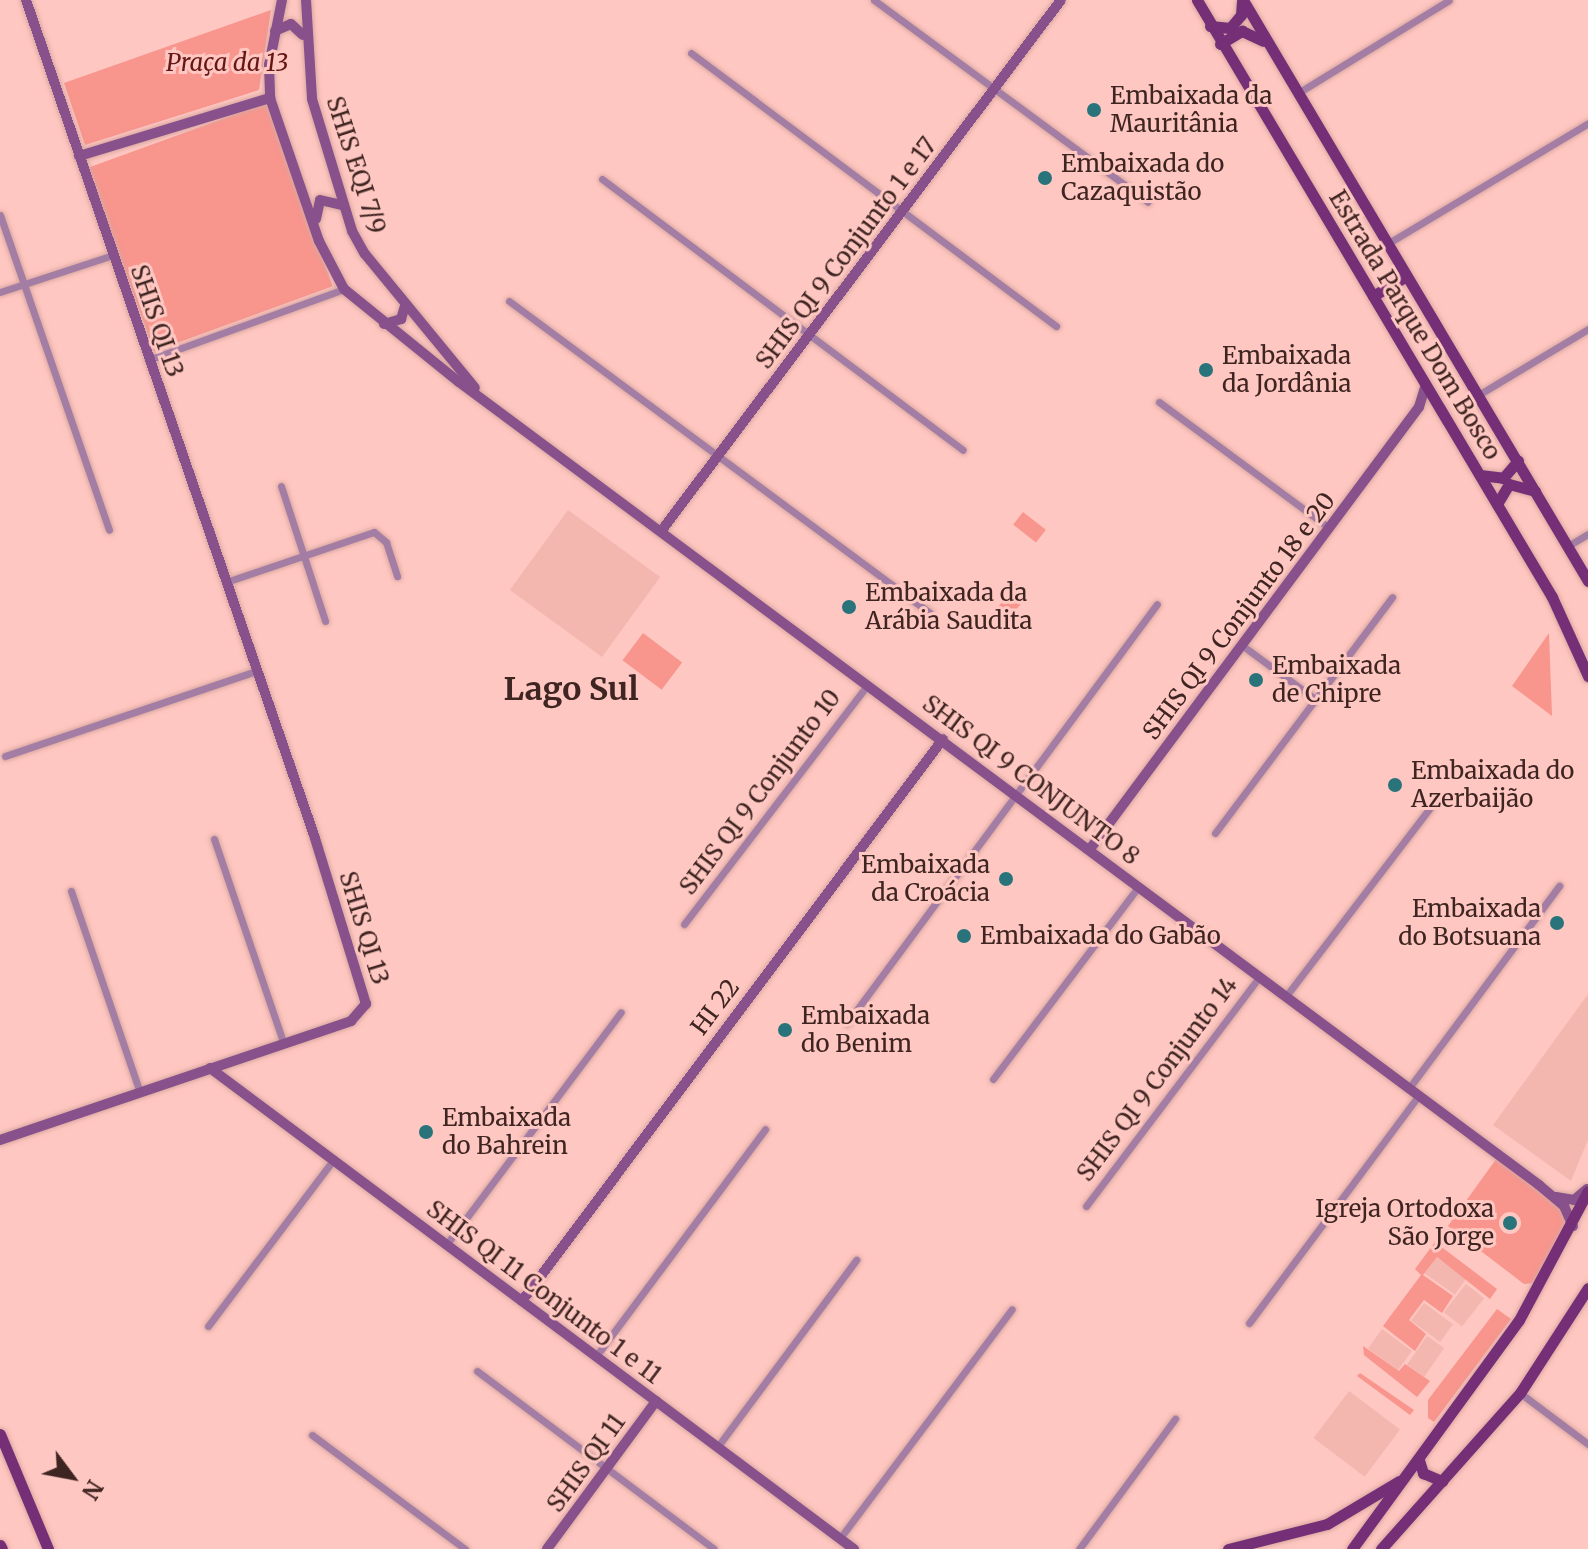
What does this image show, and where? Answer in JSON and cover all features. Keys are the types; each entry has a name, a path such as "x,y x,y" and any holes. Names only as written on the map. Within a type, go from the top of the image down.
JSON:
{"main road":[{"name":"Estrada Parque Dom Bosco","path":"1197,0 1220,44 1552,597 1588,676"},
{"name":"Estrada Parque Dom Bosco","path":"1242,0 1263,42 1405,277 1480,394 1588,581"},
{"path":"1210,26 1230,28 1241,15 1242,0"},
{"path":"1220,44 1242,31 1263,42"},
{"path":"1373,296 1405,277"},
{"path":"1480,475 1503,478 1518,461"},
{"path":"1497,504 1509,484 1535,492"},
{"path":"1352,1549 1497,1353 1573,1226 1588,1189"},
{"path":"1385,1548 1520,1393 1588,1288"},
{"path":"0,1434 48,1549"},
{"path":"1419,1460 1423,1473 1442,1481"},
{"path":"1228,1549 1327,1524 1406,1476"}],"street":[{"name":"SHIS QI 13","path":"0,1140 351,1021 366,1004 315,838 253,672 26,0"},
{"path":"282,0 275,31 270,98 331,272 344,289 384,324 481,395"},
{"name":"SHIS EQI 7/9","path":"306,0 305,41 312,99 342,205 365,254 481,395"},
{"path":"874,0 1148,202"},
{"name":"SHIS QI 9 Conjunto 1 e 17","path":"662,530 1061,0"},
{"path":"1296,94 1449,0"},
{"path":"275,31 296,25 305,41"},
{"path":"691,53 1056,326"},
{"path":"79,156 270,98"},
{"path":"1387,244 1588,123"},
{"path":"602,179 963,450"},
{"path":"319,241 314,206 323,198 342,205"},
{"path":"0,215 109,530"},
{"name":"SHIS QI 13","path":"0,292 113,255"},
{"path":"148,360 344,289"},
{"path":"509,301 930,613"},
{"path":"384,324 401,319 405,306"},
{"path":"1480,394 1588,329"},
{"name":"SHIS QI 9 Conjunto 18 e 20","path":"1090,849 1419,407 1425,387"},
{"name":"SHIS QI 9 CONJUNTO 8","path":"481,395 1556,1197"},
{"path":"1159,402 1328,527"},
{"path":"1419,407 1437,407"},
{"path":"281,486 325,621"},
{"path":"224,583 374,532 386,542 397,576"},
{"path":"1568,546 1588,534"},
{"path":"1215,833 1392,597"},
{"path":"847,1023 1157,604"},
{"path":"1243,646 1315,699"},
{"path":"5,756 253,672"},
{"name":"SHIS QI 9 Conjunto 10","path":"684,924 868,684"},
{"name":"HI 22","path":"522,1301 943,739"},
{"path":"1286,996 1432,805"},
{"path":"214,839 283,1042"},
{"path":"993,1079 1139,886"},
{"path":"1409,1088 1559,886"},
{"path":"71,891 140,1092"},
{"name":"SHIS QI 9 Conjunto 14","path":"1086,1206 1260,976"},
{"path":"446,1245 621,1012"},
{"name":"SHIS QI 11 Conjunto 1 e 11","path":"210,1068 854,1549"},
{"path":"1249,1323 1419,1095"},
{"path":"596,1356 765,1129"},
{"path":"208,1326 334,1159"},
{"path":"1556,1197 1574,1200 1588,1189"},
{"path":"1556,1197 1573,1226"},
{"path":"718,1446 856,1260"},
{"path":"840,1538 1012,1309"},
{"path":"477,1371 714,1549"},
{"path":"1520,1393 1588,1444"},
{"name":"SHIS QI 11","path":"547,1549 656,1401"},
{"path":"1079,1549 1175,1419"},
{"path":"312,1435 465,1549"}],"shaded area":[{"path":"568,510 660,577 602,657 510,590"},
{"path":"1588,994 1588,1140 1571,1181 1493,1125"},
{"path":"1436,1257 1466,1278 1455,1295 1425,1273"},
{"path":"1466,1284 1484,1298 1462,1327 1444,1312"},
{"path":"1424,1303 1453,1324 1440,1342 1411,1321"},
{"path":"1382,1329 1412,1351 1398,1370 1368,1348"},
{"path":"1427,1336 1444,1348 1424,1377 1407,1365"},
{"path":"1349,1391 1400,1430 1365,1477 1313,1438"}],"green space":[{"name":"Praça da 13","path":"271,10 259,90 85,145 64,83"},
{"path":"266,103 333,286 154,351 87,168"},
{"path":"1023,512 1046,530 1036,542 1013,525"},
{"path":"1016,584 1029,594 1006,623 993,613"},
{"path":"643,633 682,662 662,690 623,660"},
{"path":"1549,633 1552,716 1512,686"},
{"path":"1499,1155 1570,1207 1570,1218 1535,1283 1524,1284 1448,1226"},
{"path":"1435,1242 1497,1289 1490,1299 1437,1257 1423,1275 1453,1296 1442,1313 1424,1300 1409,1320 1426,1334 1415,1351 1383,1326 1421,1275 1415,1269"},
{"path":"1497,1309 1511,1319 1434,1422 1428,1418 1428,1400"},
{"path":"1363,1346 1399,1371 1405,1364 1430,1381 1417,1397 1364,1355"},
{"path":"1360,1373 1414,1410 1410,1415 1357,1376"}],"place":[{"name":"Embaixada da Mauritânia","path":"1094,110"},
{"name":"Embaixada do Cazaquistão","path":"1045,178"},
{"name":"Embaixada da Jordânia","path":"1206,370"},
{"name":"Embaixada da Arábia Saudita","path":"849,607"},
{"name":"Embaixada de Chipre","path":"1256,680"},
{"name":"Embaixada do Azerbaijão","path":"1395,785"},
{"name":"Embaixada da Croácia","path":"1006,879"},
{"name":"Embaixada do Botsuana","path":"1557,923"},
{"name":"Embaixada do Gabão","path":"964,936"},
{"name":"Embaixada do Benim","path":"785,1030"},
{"name":"Embaixada do Bahrein","path":"426,1132"},
{"name":"Igreja Ortodoxa São Jorge","path":"1510,1223"}],"district":[{"name":"Lago Sul","path":"571,689"}]}
